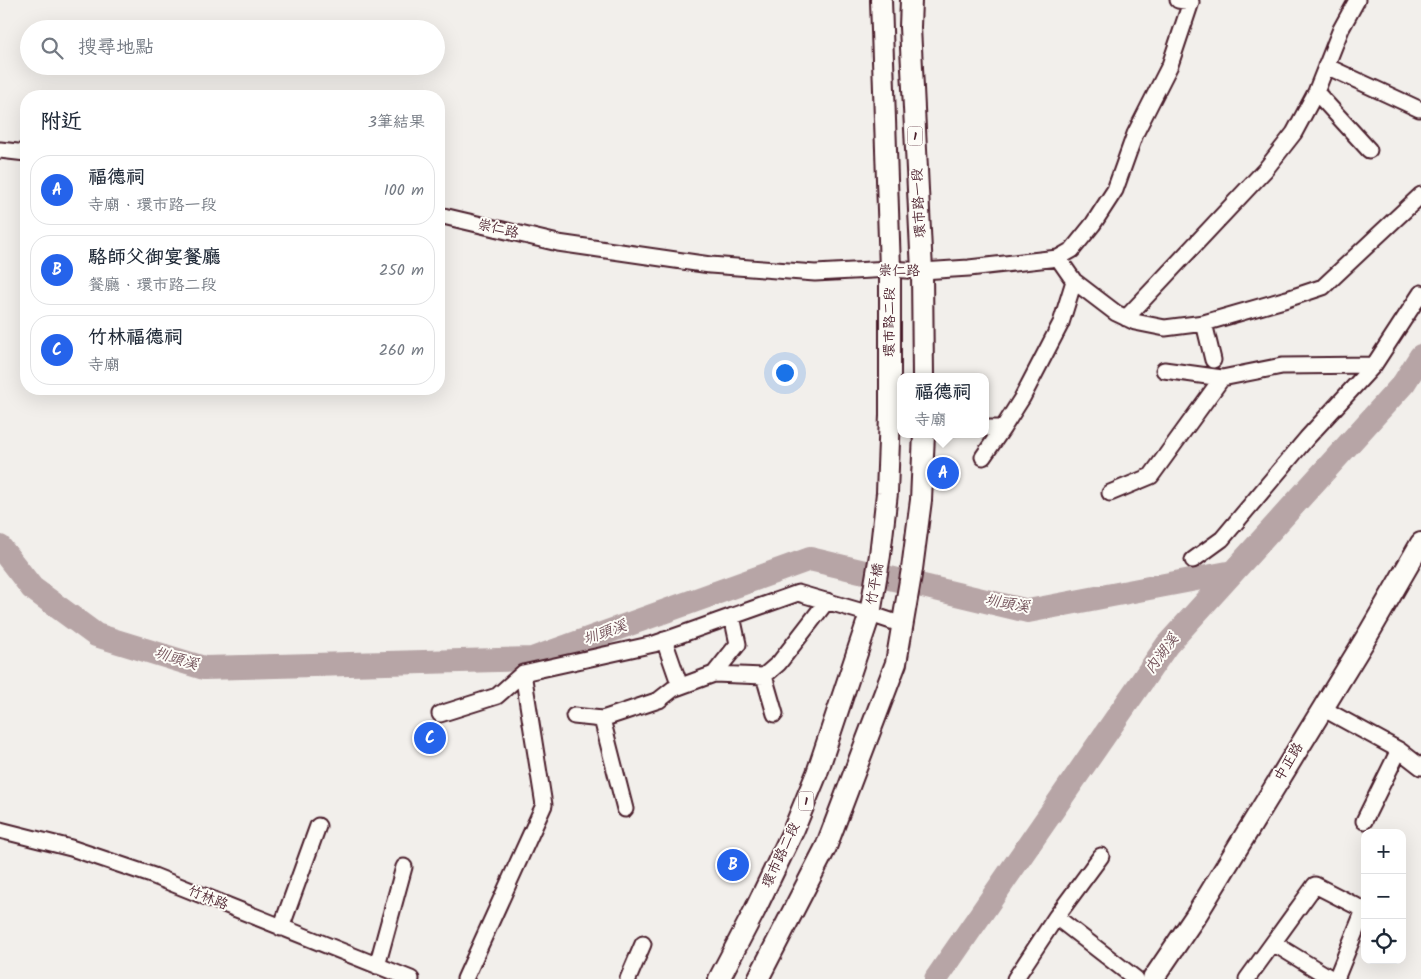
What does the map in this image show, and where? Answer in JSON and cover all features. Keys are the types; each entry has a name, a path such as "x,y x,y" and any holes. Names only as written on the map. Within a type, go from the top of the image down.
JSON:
{"main road":[{"name":"1","path":"881,0 890,269"},
{"name":"環市路一段","path":"911,0 910,27 922,271 923,373"},
{"name":"環市路二段","path":"880,555 887,493 890,415 890,269"},
{"path":"758,979 826,847 896,663 912,569 921,500 924,438"},
{"name":"中正路","path":"1152,979 1197,914 1370,632 1421,543"},
{"name":"竹平橋","path":"870,614 880,555"},
{"name":"環市路二段","path":"719,979 794,828 817,773 870,614"}],"street":[{"path":"1178,0 1191,2 1170,65 1135,134 1115,190 1093,224 1072,250 1058,258 1074,281 1116,313 1135,322 1165,328 1204,323 1323,287 1421,195"},
{"path":"1126,318 1265,170 1294,133 1316,92 1340,29 1356,0"},
{"path":"1326,66 1419,109"},
{"path":"1316,92 1369,150"},
{"path":"0,150 20,152"},
{"name":"崇仁路","path":"445,216 558,243 710,265 814,273 890,269 922,271 1058,258"},
{"path":"983,457 1022,398 1062,323 1074,281"},
{"path":"1193,560 1222,539 1307,438 1374,365 1421,293"},
{"path":"1204,323 1213,360"},
{"path":"1164,370 1222,378 1282,366 1374,365"},
{"path":"1110,493 1151,476 1222,378"},
{"path":"989,428 1003,428"},
{"path":"440,714 497,696 523,673 654,644 798,593 903,625"},
{"path":"574,716 602,719 659,700 680,686 714,674 764,676 779,663 827,601"},
{"path":"714,674 738,644 732,616"},
{"path":"664,640 680,686"},
{"path":"465,979 544,805 523,673"},
{"path":"764,676 775,714"},
{"path":"1322,708 1399,750 1421,767"},
{"path":"602,719 625,809"},
{"path":"1364,821 1399,750"},
{"path":"281,928 318,826"},
{"name":"竹林路","path":"0,830 71,848 154,876 411,979"},
{"path":"1016,979 1056,917 1101,856"},
{"path":"377,966 404,867"},
{"path":"1247,979 1314,885 1364,910 1336,979"},
{"path":"1056,917 1136,979"},
{"path":"1273,943 1332,979"},
{"path":"628,979 643,944"}],"waterway":[{"name":"內湖溪","path":"936,979 1167,645 1404,383 1421,356"},
{"name":"圳頭溪","path":"0,547 32,588 96,635 204,668 532,659 810,559 1028,611 1233,572"}],"place":[{"name":"福德祠","path":"943,473"},
{"name":"竹林福德祠","path":"430,738"},
{"name":"駱師父御宴餐廳","path":"733,865"}]}
